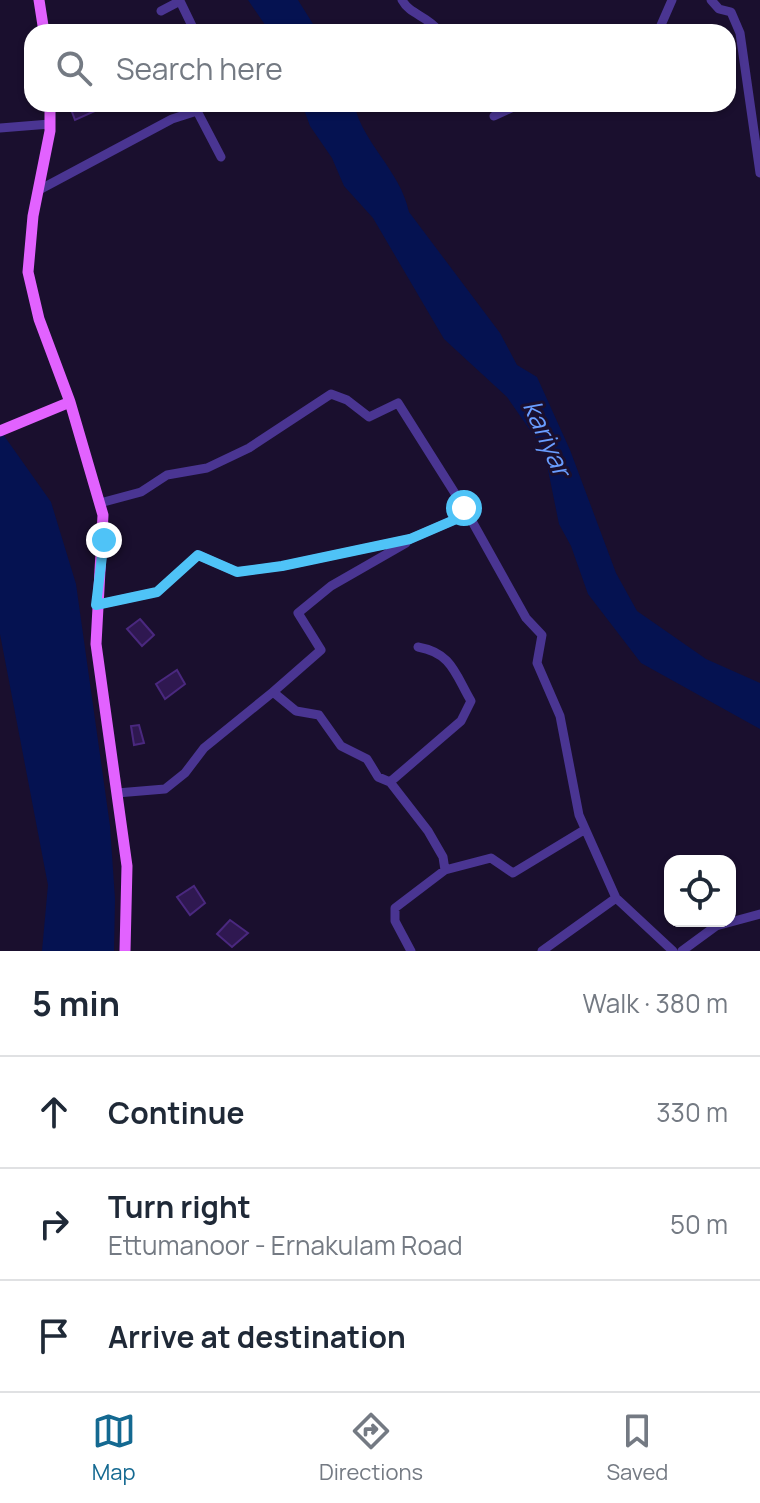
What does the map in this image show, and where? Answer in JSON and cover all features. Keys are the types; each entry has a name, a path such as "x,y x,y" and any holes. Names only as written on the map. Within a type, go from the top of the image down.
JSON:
{"main road":[{"path":"39,0 43,24"},
{"path":"50,112 30,237 28,272 39,319 70,402 100,503 104,540 96,605 100,686 127,866 125,951"},
{"path":"0,431 70,402"}],"street":[{"path":"402,0 406,8 433,24"},
{"path":"662,24 672,0"},
{"path":"711,0 719,9 731,12 740,33 760,173"},
{"path":"161,11 180,1 191,24"},
{"path":"39,190 185,112"},
{"path":"198,112 221,157"},
{"path":"494,116 503,112"},
{"path":"0,128 50,124"},
{"path":"100,503 141,492 167,475 207,468 249,448 331,394 347,400 369,417 398,403 468,514 511,592 542,635 537,663 560,716 584,830 616,898 673,951"},
{"path":"117,793 165,789 185,773 204,748 321,650 298,613 331,586 417,537 468,514"},
{"path":"96,605 157,592 198,555 237,572 282,566 417,537"},
{"path":"390,782 461,721 471,701 445,657 437,651 418,647"},
{"path":"273,692 296,711 319,715 341,746 367,759 378,777 390,782 428,831 443,857 445,870"},
{"path":"411,951 395,921 395,908 445,870 491,858 513,873 584,830"},
{"path":"542,951 616,898"},
{"path":"682,951 716,926 760,914"}],"water":[{"path":"248,0 298,0 313,24 264,24"},
{"name":"kariyar","path":"305,112 357,112 365,132 398,183 409,212 500,333 517,365 537,377 570,450 616,573 637,611 706,659 760,683 760,729 641,663 588,594 571,546 559,524 544,450 507,397 444,339 373,218 344,186 332,158 310,126"},
{"path":"0,430 51,502 76,584 110,826 115,899 114,951 42,951 48,885 0,634"}],"building":[{"path":"72,112 93,112 75,120"},
{"path":"140,619 154,635 142,646 127,629"},
{"path":"177,670 185,684 165,699 156,684"},
{"path":"139,725 144,743 134,745 131,726"},
{"path":"194,886 205,903 190,915 177,897"},
{"path":"230,920 248,933 232,947 217,934"}],"route":[{"path":"104,540 96,605 157,592 198,555 237,572 282,566 430,533 468,514 464,508"}]}
